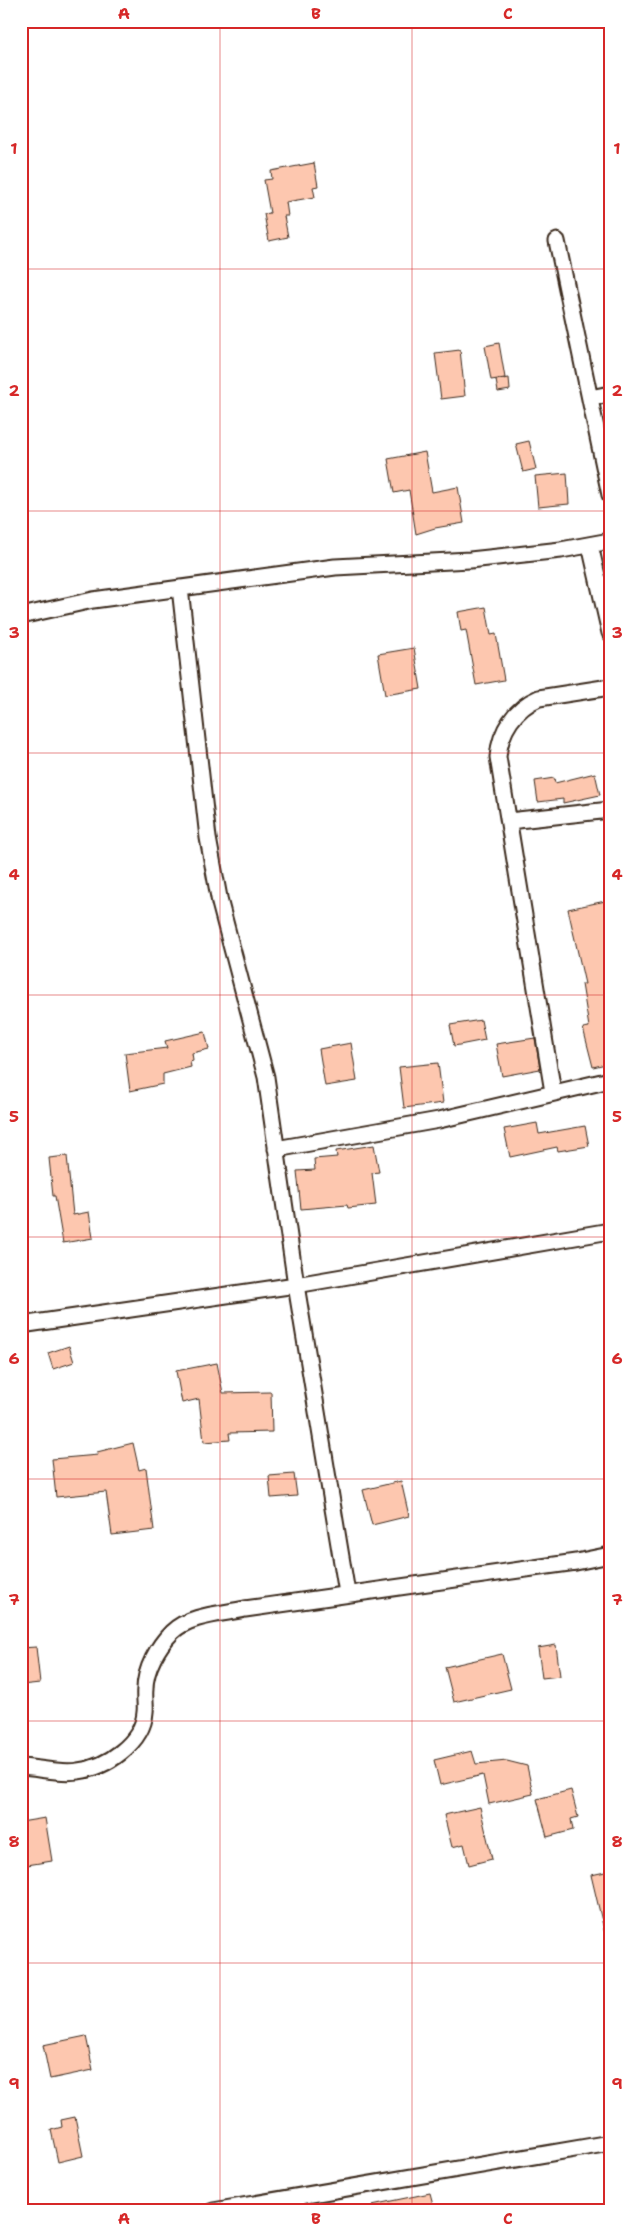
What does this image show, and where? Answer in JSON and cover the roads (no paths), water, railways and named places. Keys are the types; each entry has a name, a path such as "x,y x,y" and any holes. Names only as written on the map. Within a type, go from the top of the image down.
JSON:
{"street":[{"path":"557,241 610,496"},
{"path":"590,398 610,394"},
{"path":"21,616 94,600 335,567 470,560 561,550 610,541"},
{"path":"590,545 610,633"},
{"path":"180,588 212,857 220,903 259,1047 347,1593"},
{"path":"553,1092 498,757 499,743 509,723 528,703 539,698 610,687"},
{"path":"510,821 610,810"},
{"path":"276,1149 438,1120 610,1080"},
{"path":"21,1325 296,1285 610,1231"},
{"path":"21,1767 76,1772 100,1766 123,1751 133,1740 145,1719 145,1687 152,1662 161,1645 173,1630 186,1623 245,1609 347,1593 576,1562 610,1555"},
{"path":"213,2211 610,2143"}]}
